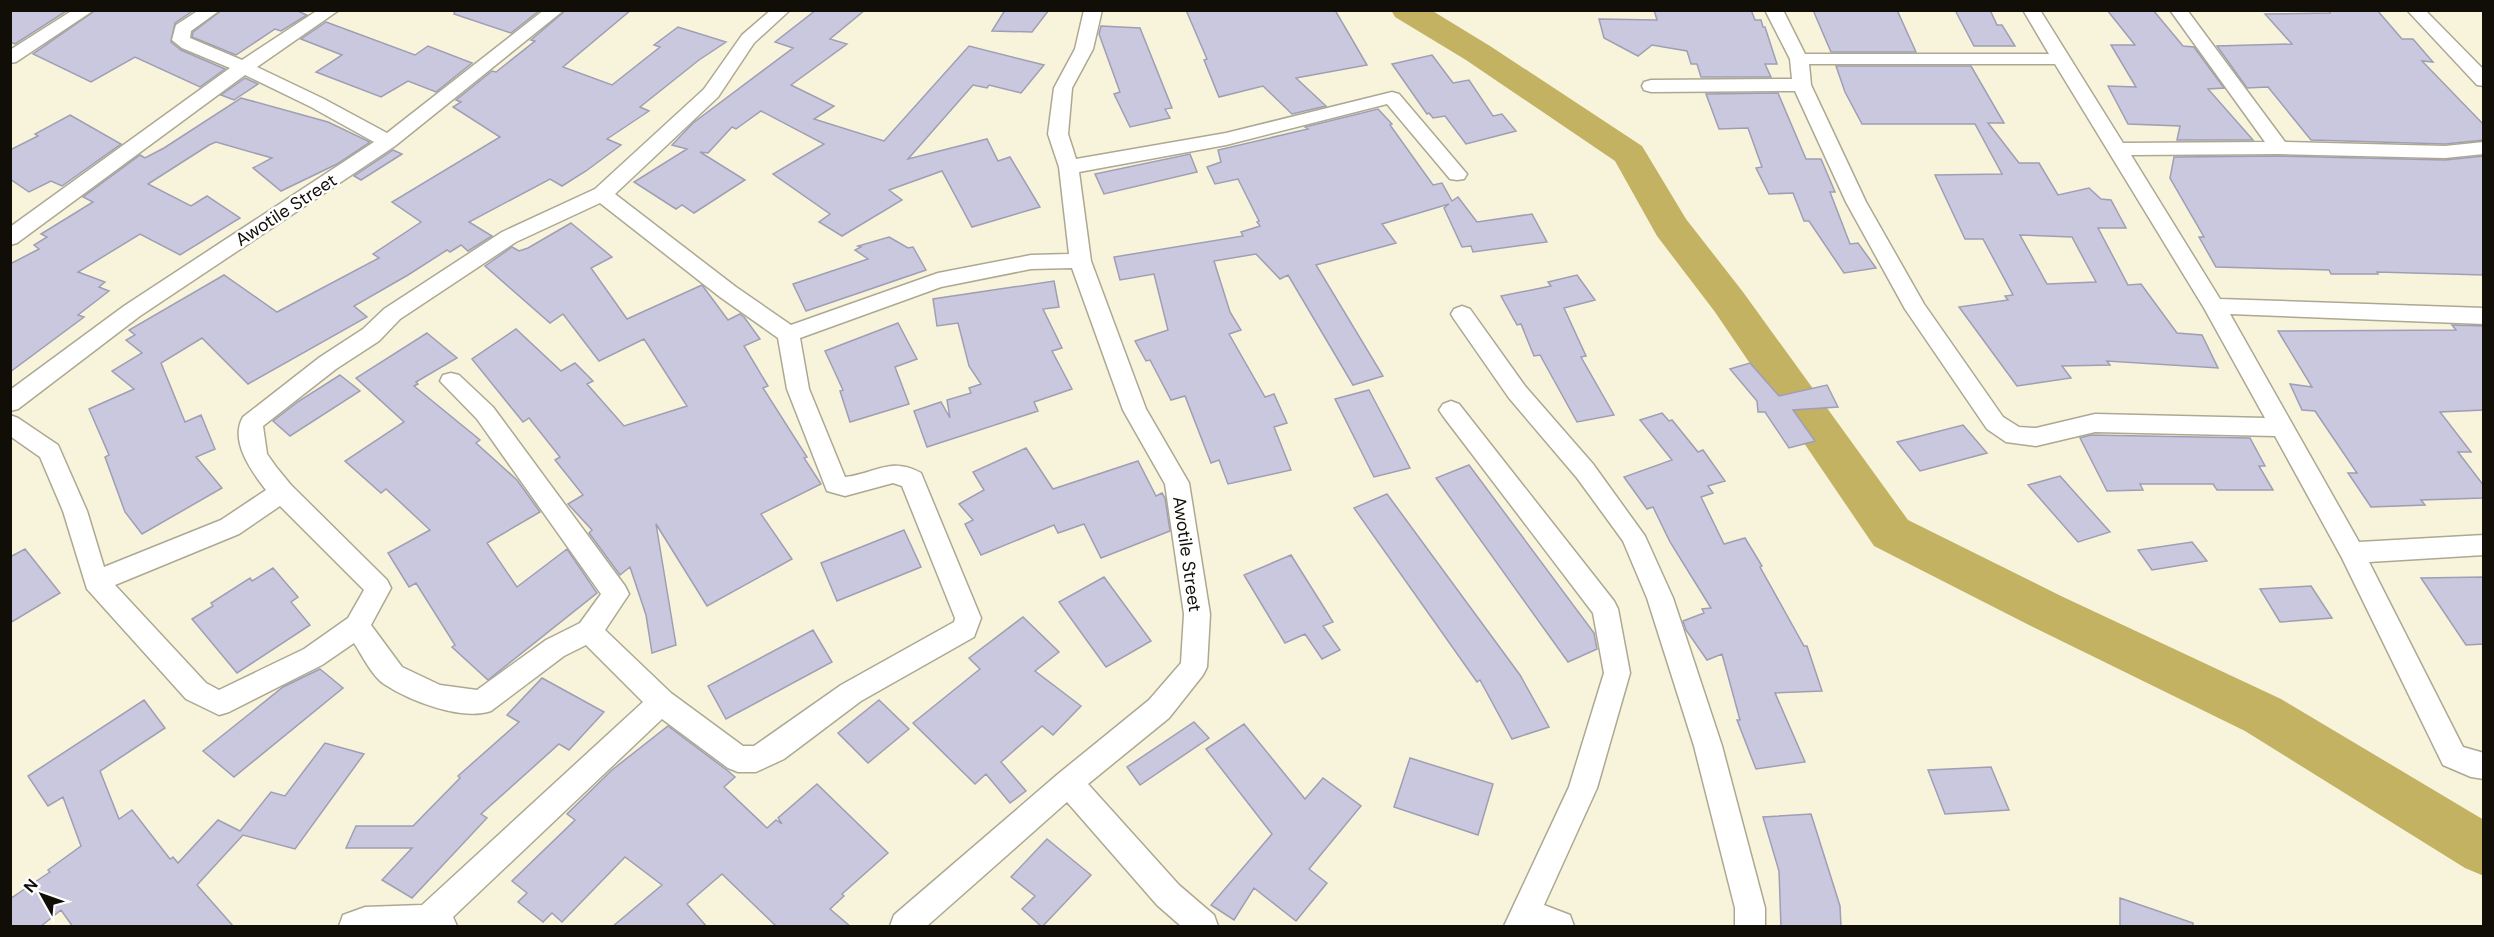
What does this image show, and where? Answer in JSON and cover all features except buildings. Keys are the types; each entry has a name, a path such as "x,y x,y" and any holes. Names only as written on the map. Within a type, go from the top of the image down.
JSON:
{"street":[{"path":"10,58 86,10"},
{"path":"212,10 182,29 181,40 329,107 388,142"},
{"path":"14,230 244,67 331,10"},
{"name":"Awotile Street","path":"10,403 132,311 388,142 556,10"},
{"path":"10,424 50,451 75,511 96,582 196,692 219,703 313,657 357,626 378,588 282,492 258,462 251,446 251,423 328,363 371,335 392,314 509,237 602,194 711,93 748,39 782,10"},
{"name":"Awotile Street","path":"905,927 1068,783 1158,709 1194,667 1197,614 1177,483 1135,410 1080,261 1069,167 1058,134 1063,88 1084,49 1093,10"},
{"path":"1774,10 1799,59 1802,86 1856,202 1916,309 1995,423 2014,436 2037,437 2095,423 2282,427"},
{"path":"2031,10 2214,306 2352,553 2441,736 2453,756 2471,764 2484,766"},
{"path":"2178,10 2279,148"},
{"path":"2415,10 2484,81"},
{"path":"1799,59 2061,59"},
{"path":"1651,86 1802,86"},
{"path":"1069,167 1137,156 1310,121 1381,99 1392,98 1457,174"},
{"path":"2117,149 2279,148 2445,152 2484,148"},
{"path":"589,632 661,702 738,759 756,759 774,750 851,693 965,629 968,618 912,480 905,474 897,472 842,487 836,484 798,389 788,334 728,292 602,194"},
{"path":"788,334 939,280 1031,262 1080,261"},
{"path":"2214,306 2484,316"},
{"path":"1462,314 1517,392 1585,471 1632,536 1660,598 1708,746 1750,908 1750,927"},
{"path":"357,626 392,675 437,697 481,702 555,648 589,632 616,594 486,413 451,381"},
{"path":"1451,410 1605,609 1617,673 1583,788 1522,919 1559,927"},
{"path":"96,582 230,527 282,492"},
{"path":"2352,553 2484,545"},
{"path":"354,927 365,922 435,923 661,702"},
{"path":"1068,783 1168,895 1203,927"}],"waterway":[{"path":"1407,10 1478,53 1629,154 1671,227 1729,302 1891,533 2044,610 2263,715 2484,850"}]}
